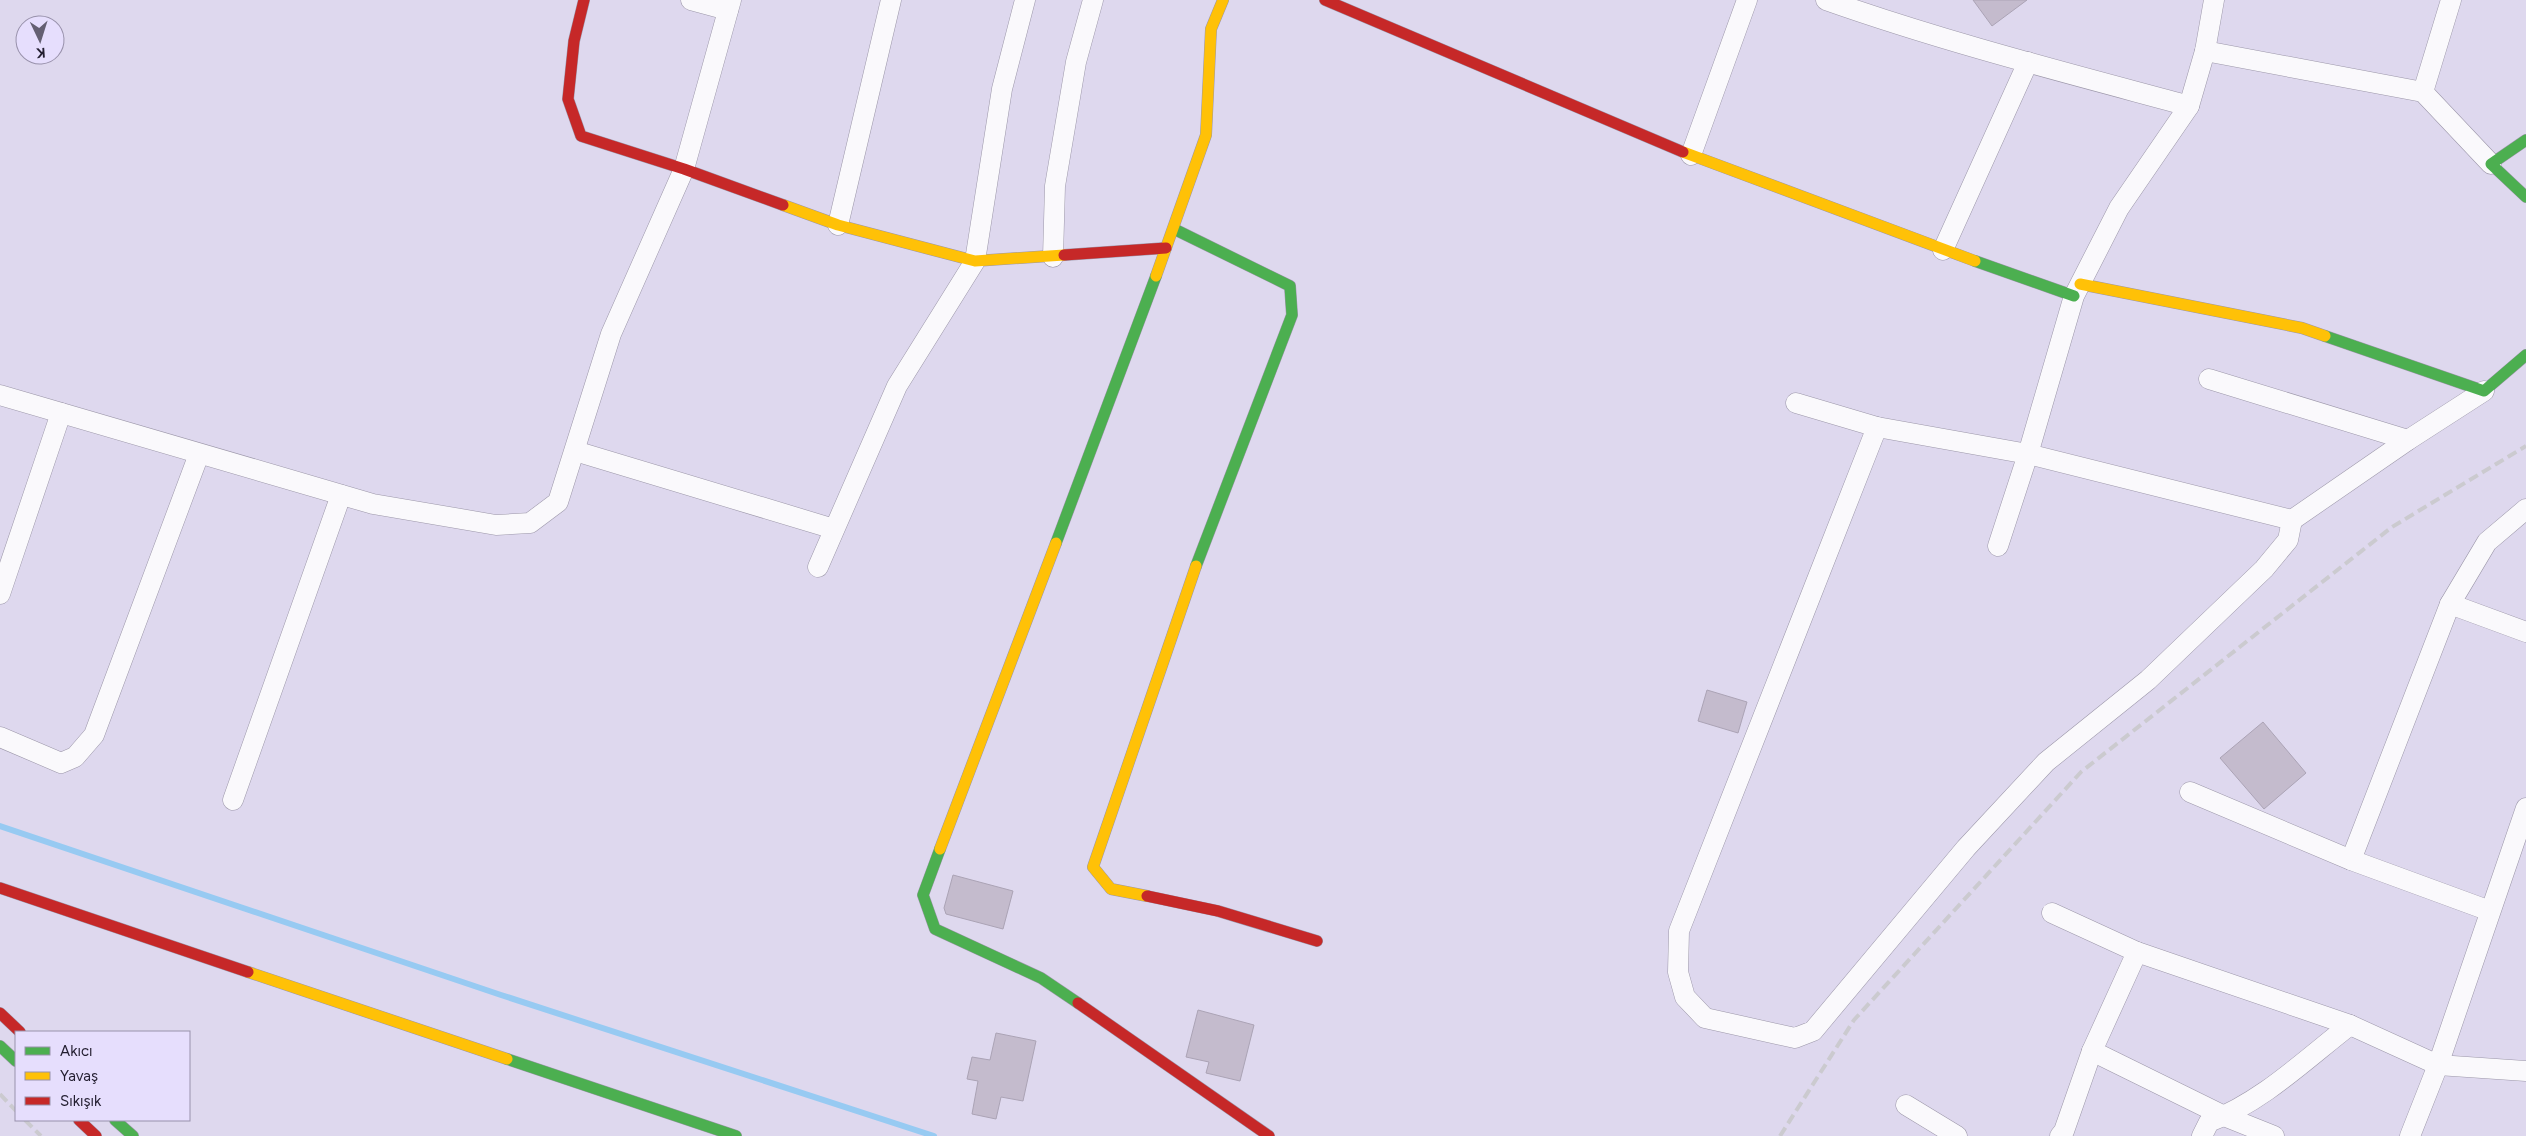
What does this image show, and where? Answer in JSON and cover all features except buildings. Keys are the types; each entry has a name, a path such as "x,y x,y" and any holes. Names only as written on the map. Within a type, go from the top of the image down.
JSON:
{"main road":[{"path":"584,0 574,42 568,99 581,136 684,169 838,225 975,261 1166,248"},
{"path":"1223,0 1211,29 1206,135 1174,229 1017,650 923,895 935,929 1041,978 1269,1136"},
{"path":"1325,0 1691,155 1943,250 2077,290 2302,328 2484,390 2526,355"},
{"path":"2526,140 2491,164 2526,197"},
{"path":"1174,229 1290,286 1292,315 1195,569 1094,867 1111,889 1218,911 1317,941"},
{"path":"0,888 736,1136"},
{"path":"0,1013 19,1031"},
{"path":"0,1046 15,1060"},
{"path":"80,1121 96,1136"},
{"path":"116,1121 133,1136"}],"street":[{"path":"0,395 373,504 496,525 530,523 558,502 611,334 684,169 729,5 691,0"},
{"path":"838,225 891,0"},
{"path":"818,567 897,386 975,261 1002,90 1025,0"},
{"path":"1053,257 1055,186 1076,62 1093,0"},
{"path":"1691,155 1747,0"},
{"path":"1826,0 1869,7 2028,62 2189,106"},
{"path":"1998,546 2028,454 2077,290 2119,208 2189,106 2205,51 2214,0"},
{"path":"2423,92 2451,0"},
{"path":"2205,51 2423,92 2491,164"},
{"path":"1943,250 2028,62"},
{"path":"2209,379 2290,402 2408,440"},
{"path":"1877,427 1679,931 1678,972 1685,997 1705,1018 1795,1038 1813,1030 1966,848 2046,762 2148,680 2264,569 2288,540 2292,520 2484,390"},
{"path":"1796,404 1877,427 2028,454 2292,520"},
{"path":"0,594 61,413"},
{"path":"575,451 834,529"},
{"path":"0,737 61,763 75,758 94,735 199,454"},
{"path":"233,800 341,495"},
{"path":"2351,860 2450,604 2487,542 2526,509"},
{"path":"2450,604 2526,632"},
{"path":"2190,792 2351,860 2490,911"},
{"path":"2410,1136 2438,1065 2526,808"},
{"path":"2052,913 2137,952 2350,1026 2438,1065 2526,1071"},
{"path":"2060,1136 2064,1131 2092,1051 2137,952"},
{"path":"2202,1136 2209,1122 2224,1116 2262,1093 2350,1026"},
{"path":"2092,1051 2224,1116 2274,1136"},
{"path":"1906,1105 1957,1136"}],"waterway":[{"path":"0,826 501,995 934,1136"}],"railway":[{"path":"1780,1136 1854,1020 2081,772 2392,527 2526,446"},
{"path":"0,1094 15,1110"},
{"path":"26,1121 41,1136"}],"traffic: fast":[{"path":"2526,140 2491,164 2526,197"},
{"path":"1174,229 1290,286 1292,315 1196,566"},
{"path":"1975,261 2074,296"},
{"path":"1056,543 1156,276"},
{"path":"2325,336 2484,391 2526,355"},
{"path":"940,849 923,895 935,929 1041,978 1078,1003"},
{"path":"0,1046 15,1060"},
{"path":"507,1059 736,1136"},
{"path":"116,1121 133,1136"}],"traffic: slow":[{"path":"1156,276 1206,135 1211,29 1223,0"},
{"path":"1683,152 1975,261"},
{"path":"783,205 838,225 975,261 1064,255"},
{"path":"2080,284 2302,328 2325,336"},
{"path":"940,849 1056,543"},
{"path":"1147,896 1111,889 1093,867 1196,566"},
{"path":"248,972 507,1059"}],"traffic: jam":[{"path":"584,0 574,41 568,99 581,136 684,169 783,205"},
{"path":"1325,0 1683,152"},
{"path":"1064,255 1166,248"},
{"path":"0,888 248,972"},
{"path":"1147,896 1218,911 1317,941"},
{"path":"1078,1003 1269,1136"},
{"path":"0,1013 19,1031"},
{"path":"80,1121 96,1136"}]}
